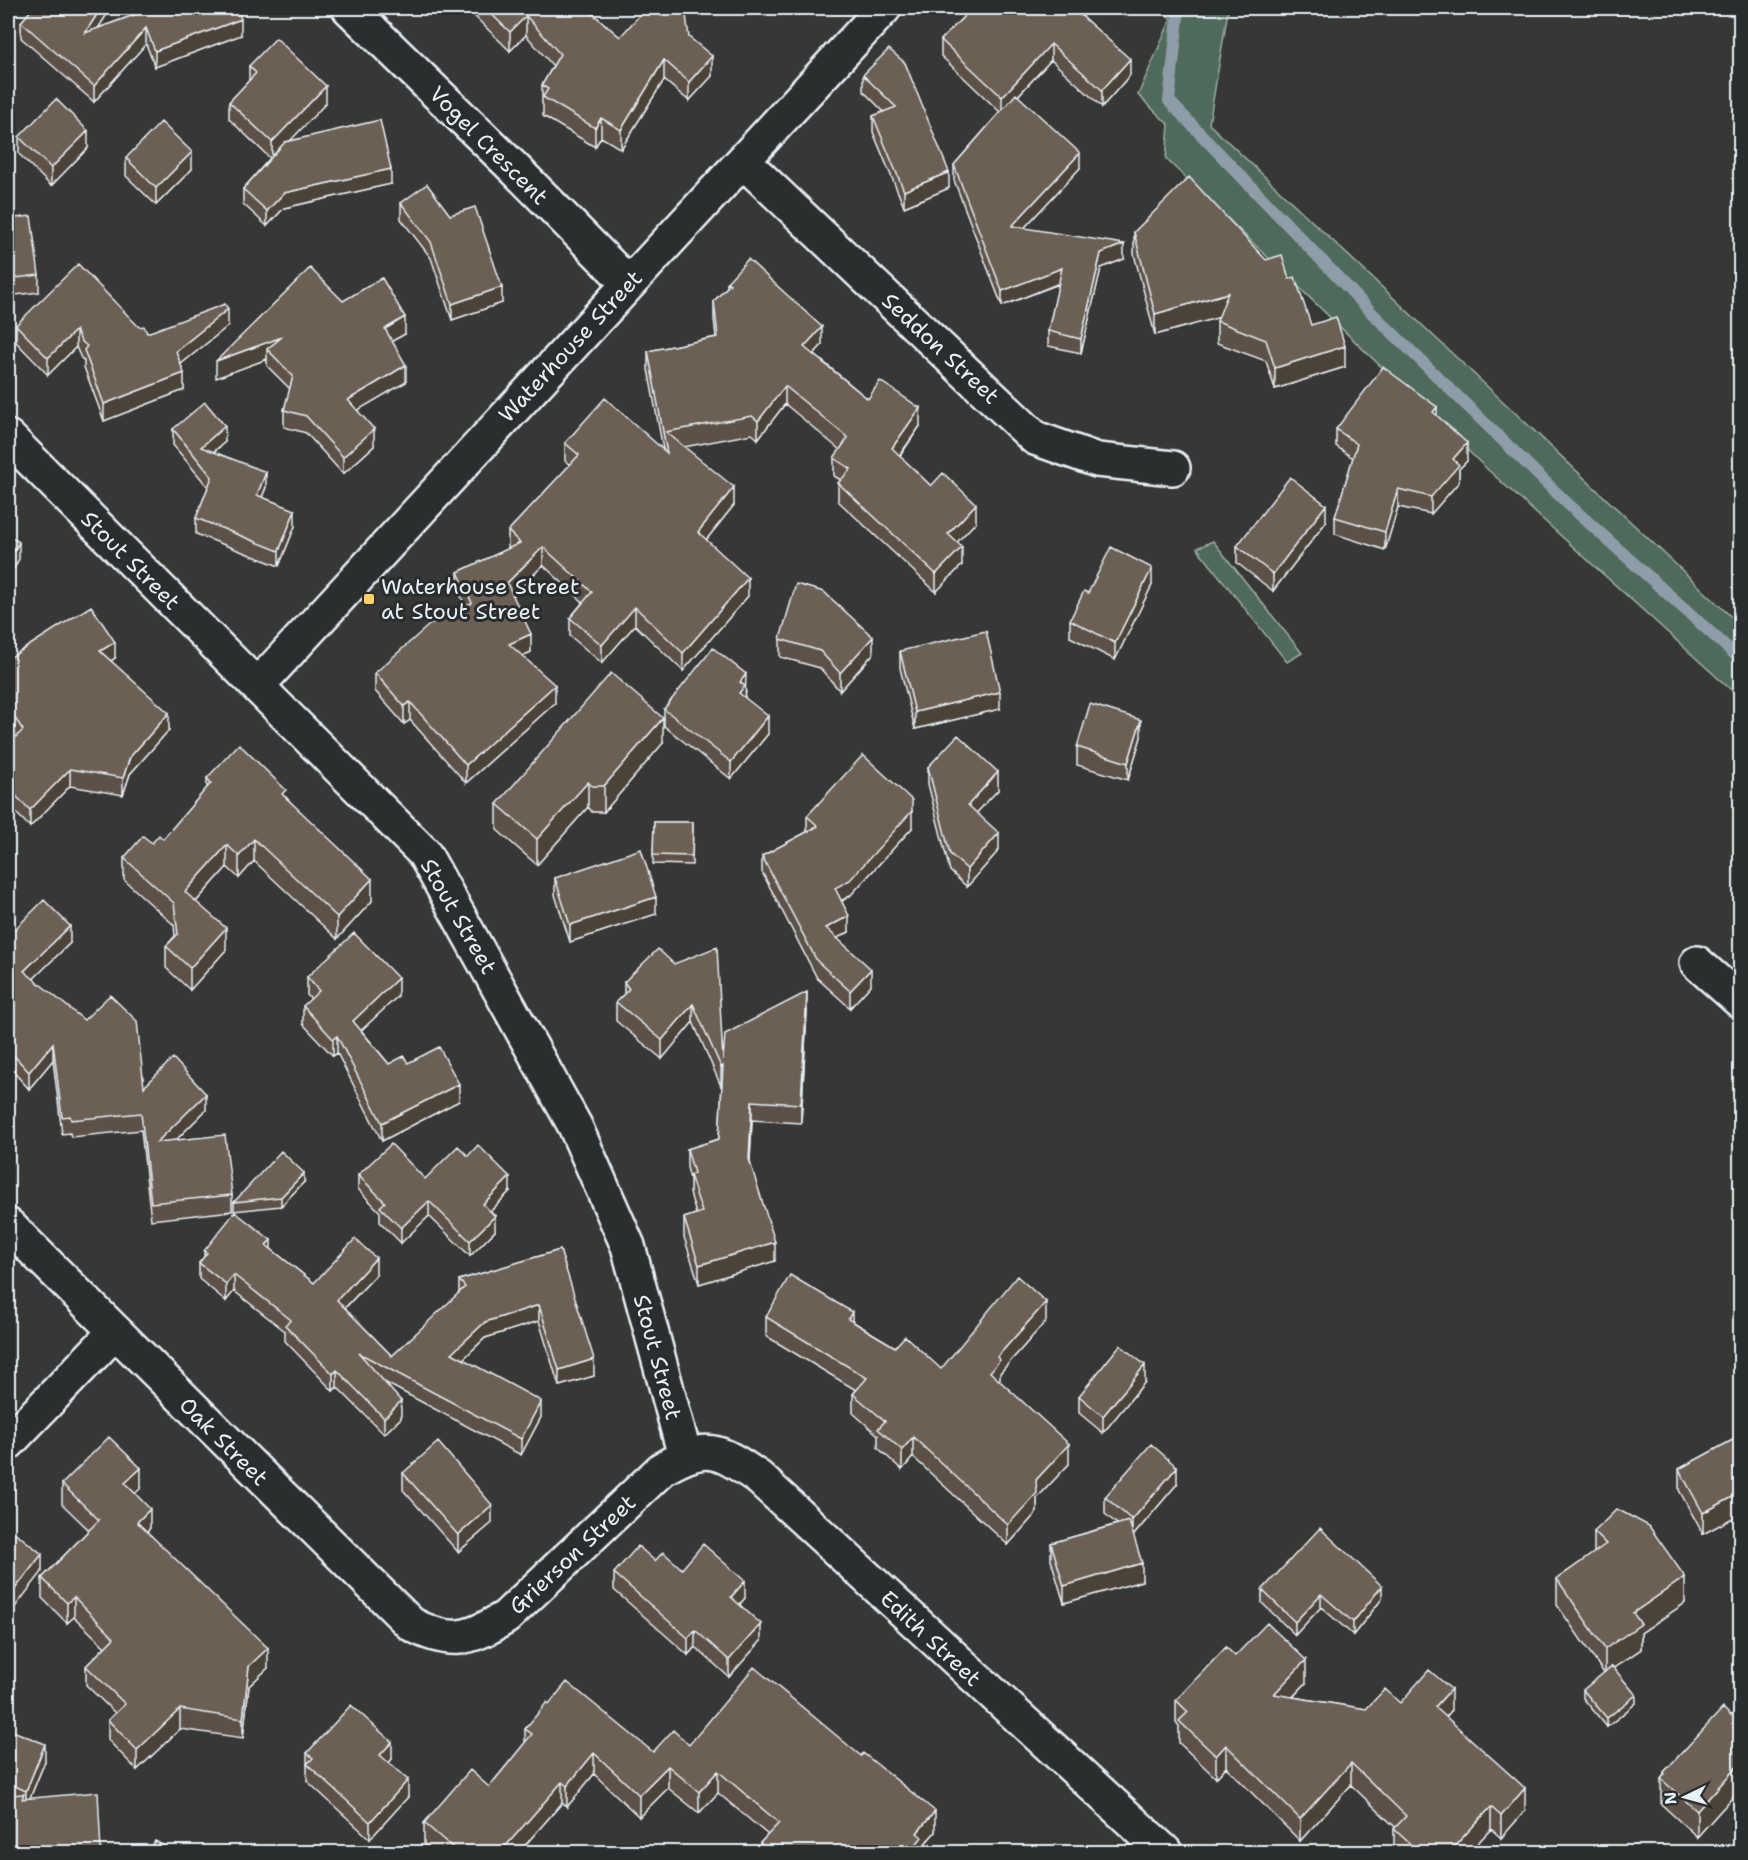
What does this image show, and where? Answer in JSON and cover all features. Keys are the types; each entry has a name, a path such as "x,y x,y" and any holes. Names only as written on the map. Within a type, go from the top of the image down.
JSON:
{"street":[{"name":"Vogel Crescent","path":"349,8 514,168 628,283"},
{"name":"Waterhouse Street","path":"258,685 884,8"},
{"name":"Seddon Street","path":"743,161 1035,438 1097,460 1173,468"},
{"name":"Stout Street","path":"8,437 424,853 575,1126 628,1246 685,1456"},
{"path":"1697,963 1740,1001"},
{"name":"Oak Street","path":"8,1225 114,1333 411,1624 431,1635 451,1638"},
{"path":"8,1443 114,1333"},
{"name":"Edith Street","path":"685,1456 710,1452 724,1455 758,1477 1165,1852"},
{"name":"Grierson Street","path":"451,1638 469,1636 506,1617 662,1469 685,1456"}],"green space":[{"path":"1160,8 1224,8 1228,11 1209,124 1740,625 1740,698 1486,468 1166,159 1169,125 1138,95 1171,19"},
{"path":"1213,541 1302,653 1287,662 1197,548"}],"building":[{"path":"33,8 101,8 85,33 153,8 237,8 241,19 155,51 146,28 94,86 21,22"},
{"path":"485,8 586,8 620,37 646,8 685,8 689,37 712,56 689,82 664,60 621,130 601,118 595,128 543,97 548,89 542,85 560,54 526,16 510,32"},
{"path":"972,8 1076,8 1075,10 1130,59 1102,90 1051,44 1002,97 941,40"},
{"path":"276,38 326,86 272,142 229,102 256,73 249,66"},
{"path":"889,49 905,63 949,172 904,191 873,116 896,107 863,75"},
{"path":"1016,94 1080,153 1012,226 1124,244 1101,253 1081,339 1048,331 1062,268 1002,291 954,165"},
{"path":"56,99 88,131 51,168 19,137"},
{"path":"380,120 391,169 284,193 267,211 243,189 285,142"},
{"path":"161,122 192,152 156,188 126,158"},
{"path":"1189,177 1266,260 1282,255 1289,279 1295,277 1311,325 1336,317 1345,346 1275,368 1266,340 1217,321 1228,293 1155,314 1134,232"},
{"path":"427,184 450,215 475,207 502,287 452,304 431,242 401,203"},
{"path":"31,216 39,275 8,279 8,219"},
{"path":"748,259 822,327 804,347 868,399 880,381 920,408 892,448 931,486 943,473 976,504 948,534 962,547 936,574 838,483 851,469 834,458 848,438 785,386 758,421 752,416 666,432 734,487 698,532 748,578 683,653 635,607 602,645 570,618 592,592 543,547 507,583 531,634 509,644 555,685 466,765 410,702 404,706 375,673 429,625 472,603 458,572 520,543 508,531 579,455 565,443 605,398 667,453 648,351 718,337 714,301 730,284 727,282"},
{"path":"78,264 139,327 144,326 147,333 225,304 228,309 176,351 184,373 104,404 84,350 87,346 81,341 76,330 48,358 16,325"},
{"path":"310,268 343,301 382,278 405,317 385,329 406,365 348,400 374,429 343,457 306,416 284,410 293,376 267,349 282,337 216,361"},
{"path":"1383,367 1437,407 1433,412 1467,443 1453,459 1459,465 1431,497 1398,489 1385,532 1335,517 1357,444 1336,429"},
{"path":"205,402 225,426 201,447 266,472 257,495 295,510 279,551 196,518 212,477 173,429"},
{"path":"1290,477 1326,505 1273,574 1237,546"},
{"path":"8,535 19,542 8,562"},
{"path":"1111,547 1152,568 1115,643 1070,620 1084,591 1088,593"},
{"path":"796,584 824,592 873,637 840,673 820,651 780,639"},
{"path":"91,606 115,642 100,651 169,713 130,757 123,778 70,769 30,810 8,788 8,745 23,730 8,708 8,659"},
{"path":"986,631 1000,692 915,712 900,651"},
{"path":"713,648 746,674 740,682 745,686 739,693 768,716 731,762 664,709"},
{"path":"611,673 663,718 604,786 592,786 588,782 537,839 497,804"},
{"path":"1090,704 1141,720 1128,763 1077,747"},
{"path":"958,735 998,772 968,805 999,833 967,869 950,854 928,767"},
{"path":"239,744 286,790 282,794 372,879 337,917 254,839 239,856 227,845 185,892 226,928 190,968 166,946 178,934 174,903 124,858 143,836 152,843 159,835 163,839 211,783 207,778"},
{"path":"863,755 912,800 912,811 850,880 835,888 849,916 826,928 871,969 850,991 817,961 762,856 818,826 807,816"},
{"path":"654,822 693,822 692,856 653,855"},
{"path":"641,849 656,897 570,925 555,878"},
{"path":"44,900 70,926 24,971 84,1020 110,995 137,1021 144,1087 173,1058 206,1094 157,1142 225,1135 232,1195 151,1203 141,1113 71,1120 70,1116 62,1117 53,1043 29,1072 8,1049 8,936"},
{"path":"354,933 398,978 353,1021 389,1064 404,1056 408,1063 439,1047 459,1084 382,1123 337,1036 333,1039 303,1006 319,991 307,977"},
{"path":"717,947 723,1060 725,1034 807,992 801,1104 752,1101 749,1159 775,1242 699,1265 684,1218 702,1212 690,1175 694,1173 687,1149 719,1139 723,1066 721,1067 693,1004 662,1040 616,1002 629,989 624,982 658,949 674,964"},
{"path":"391,1144 425,1179 458,1146 468,1156 478,1145 510,1177 483,1204 495,1216 470,1241 429,1201 401,1228 380,1207 385,1202 358,1175"},
{"path":"281,1151 304,1173 281,1197 234,1202"},
{"path":"235,1212 271,1240 266,1245 314,1283 355,1239 376,1258 337,1300 392,1356 465,1287 459,1280 560,1250 594,1359 559,1370 539,1305 485,1322 452,1353 541,1401 521,1439 359,1353 401,1401 384,1418 337,1370 333,1374 285,1325 291,1320 234,1275 226,1284 199,1263 207,1253 204,1251"},
{"path":"790,1275 852,1312 848,1319 895,1347 905,1336 941,1369 1017,1276 1046,1302 997,1357 1000,1360 990,1372 1069,1444 1036,1480 1037,1493 1008,1525 913,1437 902,1450 878,1429 885,1421 853,1394 867,1378 766,1317"},
{"path":"1120,1345 1145,1365 1103,1416 1079,1396"},
{"path":"1740,1436 1740,1493 1703,1513 1679,1469"},
{"path":"109,1437 141,1468 125,1483 150,1509 137,1522 268,1648 249,1666 243,1719 180,1709 137,1750 108,1720 125,1704 86,1666 114,1638 74,1597 67,1603 42,1578 99,1520 62,1484"},
{"path":"438,1442 492,1505 458,1535 403,1473"},
{"path":"1151,1444 1177,1467 1132,1520 1105,1497"},
{"path":"1617,1509 1649,1526 1685,1577 1633,1613 1641,1624 1605,1649 1557,1579 1606,1544 1594,1532"},
{"path":"1129,1521 1142,1563 1064,1586 1051,1543"},
{"path":"8,1527 42,1554 8,1598"},
{"path":"1320,1528 1382,1586 1353,1622 1321,1594 1295,1622 1262,1590"},
{"path":"703,1544 745,1581 731,1597 761,1624 729,1660 695,1630 688,1638 614,1573 638,1546 655,1561 663,1552 682,1569"},
{"path":"1267,1623 1306,1660 1274,1694 1366,1709 1385,1689 1400,1703 1429,1670 1451,1689 1435,1707 1525,1788 1501,1816 1491,1807 1449,1852 1419,1852 1394,1829 1406,1816 1351,1763 1300,1819 1226,1745 1216,1756 1179,1721 1188,1712 1176,1700 1226,1647 1235,1656"},
{"path":"1612,1666 1636,1695 1607,1718 1583,1690"},
{"path":"754,1667 861,1756 863,1753 935,1811 917,1833 922,1837 910,1852 770,1852 760,1843 779,1823 718,1771 699,1792 668,1766 639,1795 594,1753 567,1786 562,1782 504,1848 510,1852 458,1852 424,1823 470,1770 489,1787 532,1734 525,1729 567,1682 653,1752 673,1730 689,1745"},
{"path":"351,1705 392,1742 380,1755 408,1780 370,1822 307,1764 313,1758 307,1753"},
{"path":"1740,1705 1740,1763 1697,1811 1661,1779 1664,1772 1723,1708 1731,1716"},
{"path":"8,1729 45,1744 26,1791 8,1783"},
{"path":"98,1792 101,1852 34,1852 33,1846 8,1846 8,1795 24,1794 22,1799"},
{"path":"155,1841 175,1852 149,1852"},
{"path":"318,1847 329,1852 315,1852"}],"waterway":[{"path":"1179,8 1169,101 1373,314 1568,504 1740,659"}],"place":[{"name":"Waterhouse Street at Stout Street","path":"369,599"}]}
